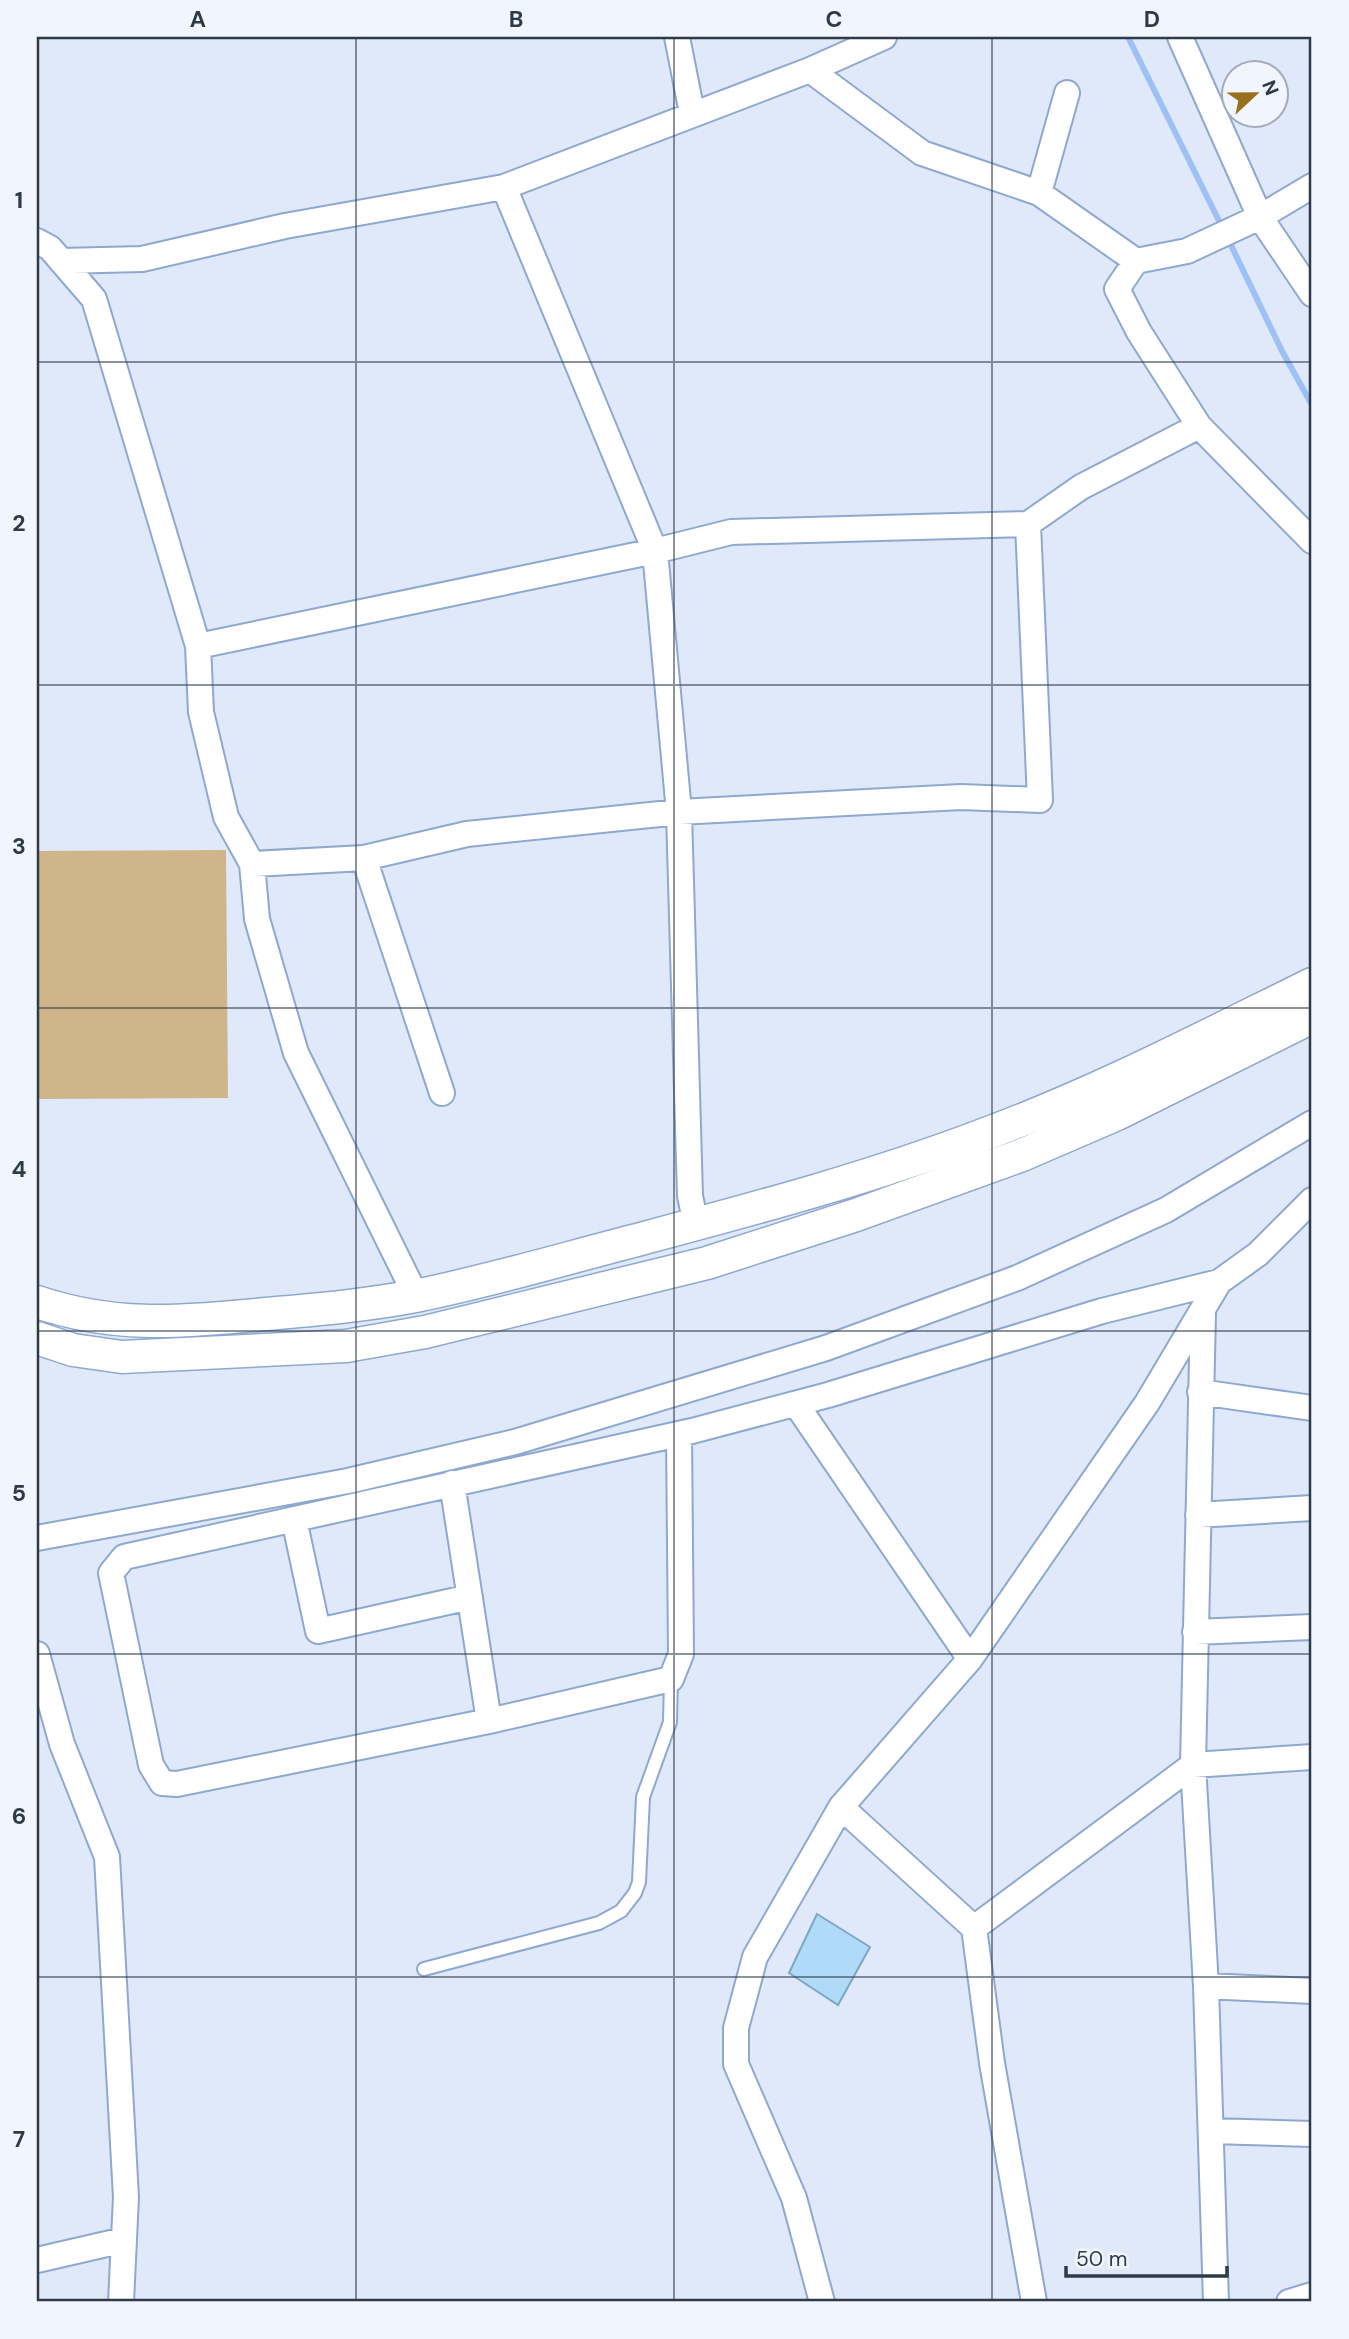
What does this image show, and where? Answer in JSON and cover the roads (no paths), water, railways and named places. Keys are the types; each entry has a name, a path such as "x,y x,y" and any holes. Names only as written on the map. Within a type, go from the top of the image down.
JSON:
{"street":[{"path":"677,37 692,113"},
{"path":"61,261 142,259 285,226 504,187 810,70 884,37"},
{"path":"1180,37 1260,217 1304,269 1312,294"},
{"path":"810,70 922,153 1039,193 1136,261"},
{"path":"1039,193 1068,93"},
{"path":"1312,186 1260,217 1187,251 1136,261 1117,289 1139,332 1199,426 1312,541"},
{"path":"504,187 655,551 679,812 690,1196 696,1224"},
{"path":"37,241 50,248 94,299 198,646 201,712 226,817 251,864 257,919 296,1053 416,1296 425,1332"},
{"path":"198,646 655,551 731,532 1028,524 1081,487 1199,426"},
{"path":"251,864 364,858 467,834 679,812 961,797 1040,800 1028,524"},
{"path":"364,858 442,1094"},
{"path":"37,1302 69,1313 115,1321 174,1322 341,1307 416,1296 844,1183 984,1135 1102,1087 1312,984"},
{"path":"37,1338 73,1350 122,1357 346,1346 425,1332 707,1263 856,1215 1022,1155 1117,1114 1312,1017"},
{"path":"37,1538 348,1480 515,1442 826,1348 1017,1278 1154,1215 1312,1123"},
{"path":"679,1434 681,1654 671,1679 489,1721 177,1784 162,1783 150,1765 111,1573 124,1557 679,1434 796,1404 1101,1311 1219,1282 1258,1254 1312,1200"},
{"path":"814,2299 794,2198 736,2064 736,2028 755,1957 841,1807 970,1659 1147,1403 1219,1282"},
{"path":"1203,1309 1193,1765 1206,1986 1216,2302"},
{"path":"1200,1392 1312,1408"},
{"path":"796,1404 970,1659"},
{"path":"452,1483 489,1721"},
{"path":"1198,1515 1312,1508"},
{"path":"294,1519 318,1631 470,1597"},
{"path":"1195,1632 1312,1627"},
{"path":"37,1654 62,1744 107,1857 126,2197 121,2302"},
{"path":"974,1928 1193,1765 1312,1757"},
{"path":"841,1807 974,1928 992,2063 1034,2302"},
{"path":"1206,1986 1312,1991"},
{"path":"1212,2131 1312,2134"},
{"path":"37,2260 124,2240"},
{"path":"1289,2302 1312,2295"}],"lane":[{"path":"424,1969 599,1923 611,1918 629,1903 635,1893 641,1870 643,1797 670,1722 671,1679"}],"waterway":[{"path":"1128,37 1223,229"},
{"path":"1228,239 1282,351 1312,405"}]}
